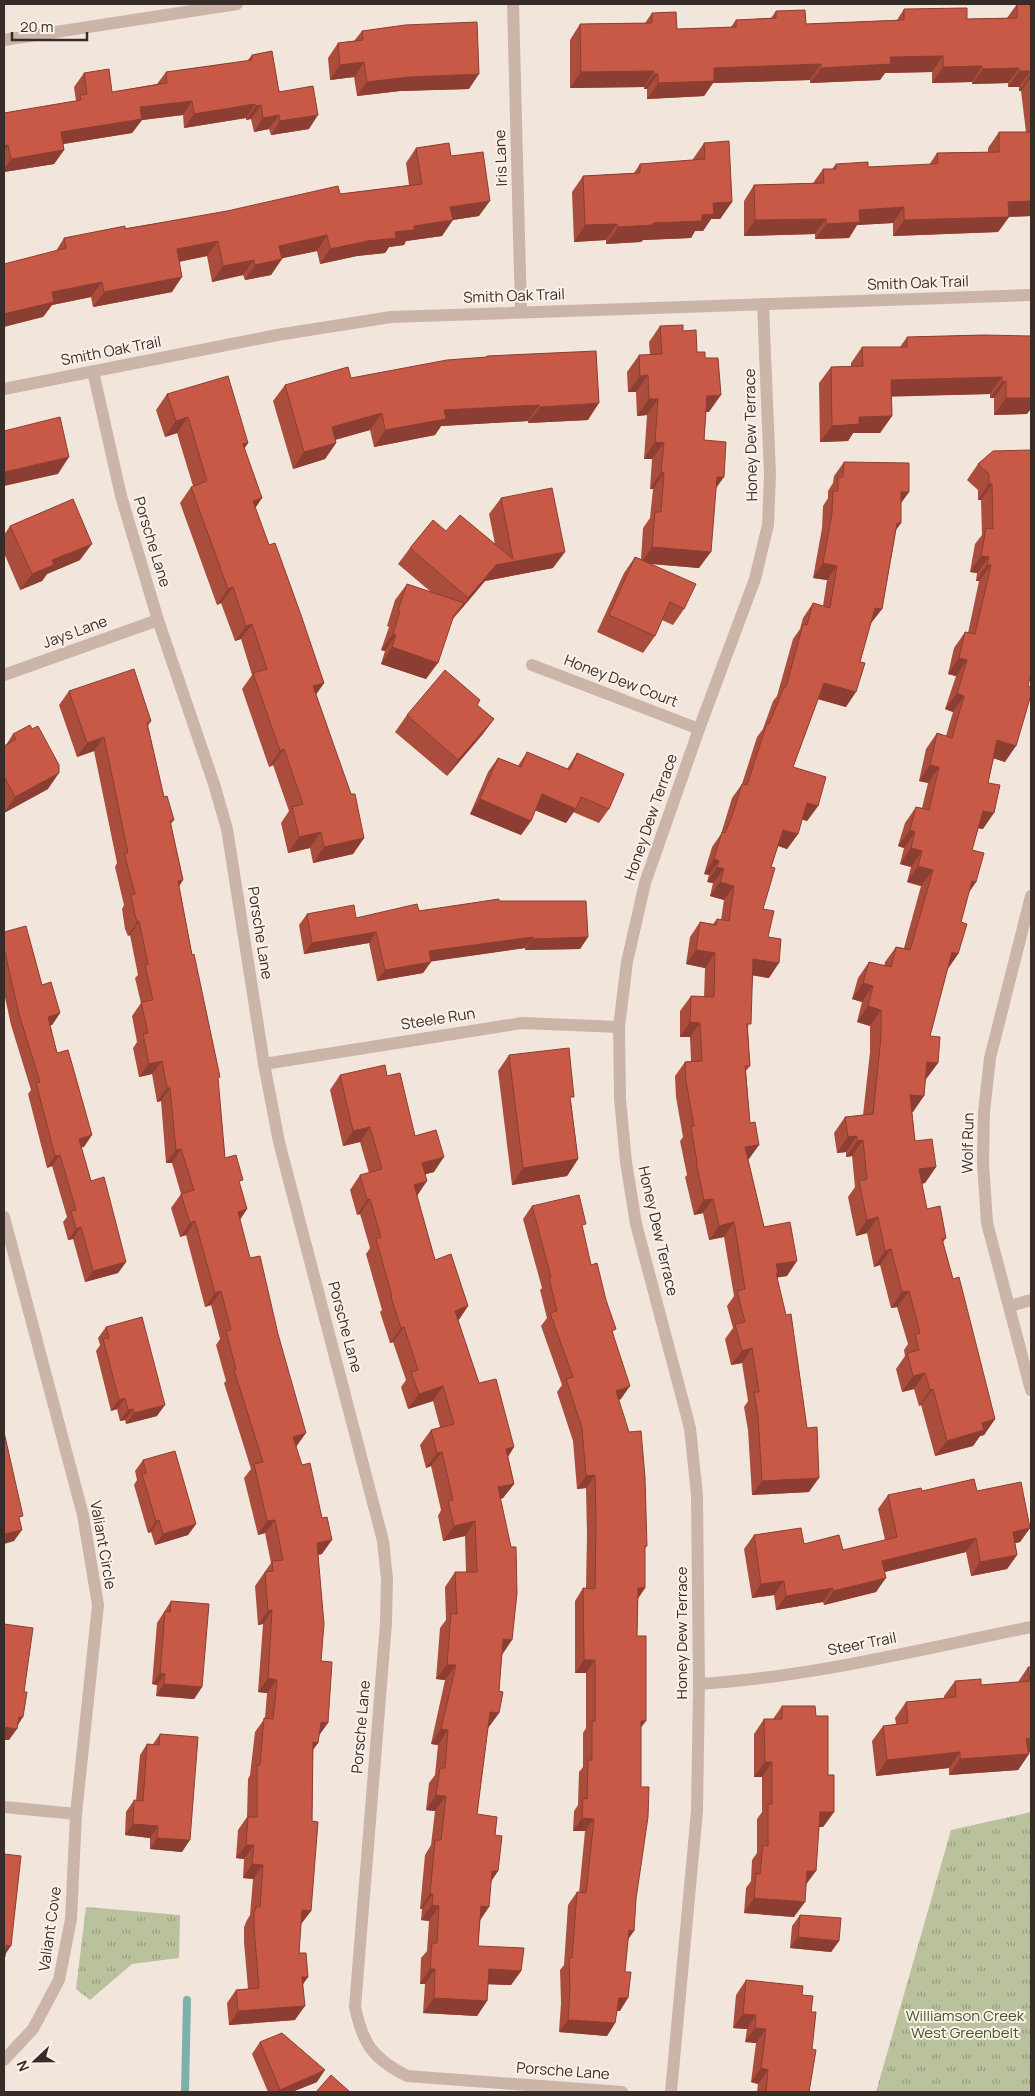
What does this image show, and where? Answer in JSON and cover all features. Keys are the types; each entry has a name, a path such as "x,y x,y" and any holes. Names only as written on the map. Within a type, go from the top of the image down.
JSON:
{"street":[{"path":"4,40 237,4"},
{"name":"Iris Lane","path":"513,4 521,312"},
{"name":"Smith Oak Trail","path":"4,389 278,335 391,317 1031,295"},
{"name":"Honey Dew Terrace","path":"671,2092 697,1811 699,1684 697,1495 690,1428 635,1215 626,1162 620,1099 619,1027 627,962 645,883 699,729 755,579 768,525 770,474 763,304"},
{"name":"Porsche Lane","path":"93,371 121,496 158,620 214,784 227,829 264,1064 282,1151 383,1540 388,1579 386,1623 355,2006 361,2032 373,2052 390,2067 407,2076 622,2092"},
{"name":"Jays Lane","path":"4,675 158,620"},
{"name":"Honey Dew Court","path":"532,664 699,729"},
{"name":"Wolf Run","path":"1031,896 990,1058 984,1112 983,1162 987,1223 1031,1390"},
{"name":"Steele Run","path":"264,1064 522,1023 619,1027"},
{"name":"Valiant Circle","path":"4,1217 84,1515 98,1605 76,1814"},
{"path":"1010,1306 1031,1300"},
{"name":"Steer Trail","path":"699,1684 748,1681 794,1674 1031,1628"},
{"path":"4,1807 76,1814"},
{"name":"Valiant Cove","path":"4,2060 33,2029 60,1980 70,1919 76,1814"}],"green space":[{"name":"Williamson Creek West Greenbelt","path":"1031,1812 1031,2092 876,2092 951,1830"},
{"path":"86,1907 180,1915 179,1958 132,1964 90,2000 76,1989"}],"building":[{"path":"1017,4 1031,4 1031,75 1030,71 1019,71 1019,68 983,69 982,66 943,67 943,56 890,57 891,64 821,68 821,64 714,68 714,81 658,83 658,74 654,74 654,71 581,72 580,24 652,23 652,13 676,12 677,29 736,27 736,20 776,18 776,11 805,10 806,24 904,20 904,9 967,8 967,19 1017,18"},
{"path":"477,22 479,74 410,77 367,82 364,62 340,65 338,43 363,40 362,31 405,25"},
{"path":"272,51 279,92 313,86 318,115 280,121 279,115 263,118 261,105 256,106 255,104 194,114 192,101 140,107 142,119 61,132 64,150 11,159 8,145 4,146 4,113 81,100 80,95 87,94 84,73 109,69 112,92 167,83 166,72 252,60 252,55"},
{"path":"999,132 1031,132 1031,201 1008,202 1009,217 904,220 904,207 859,210 860,222 826,224 826,219 755,220 754,185 824,183 823,169 836,169 836,164 868,162 868,167 933,164 938,163 937,153 999,152"},
{"path":"729,141 732,202 713,203 714,214 702,215 702,221 618,227 617,224 585,225 583,176 640,173 640,164 705,159 704,143"},
{"path":"449,143 451,156 483,152 490,201 450,207 453,220 414,226 414,230 395,232 396,238 368,241 330,249 327,235 279,246 282,259 255,265 254,260 223,266 218,241 177,249 182,277 104,292 102,282 52,292 54,302 4,314 4,264 66,248 64,238 125,226 125,229 227,211 338,186 340,194 422,184 416,148"},
{"path":"683,325 683,331 696,330 697,352 705,352 705,358 718,358 721,395 707,396 704,440 726,442 724,477 717,477 711,552 652,547 655,512 661,512 664,473 661,472 664,443 655,442 658,399 649,399 648,375 640,376 639,355 662,354 660,326"},
{"path":"1031,336 1031,398 1006,398 1006,381 1002,382 1002,377 891,380 892,416 859,417 859,424 832,426 831,367 863,366 862,347 907,347 907,337"},
{"path":"596,351 599,403 444,410 446,419 385,430 382,413 332,427 336,443 304,452 285,385 348,367 351,378 447,360 487,356"},
{"path":"228,376 248,443 243,444 262,498 253,501 269,545 275,543 324,683 313,686 351,794 355,794 364,838 324,847 321,832 299,837 292,807 303,804 284,749 280,751 253,673 267,669 252,624 246,626 233,587 228,589 191,487 207,481 188,417 176,421 167,394"},
{"path":"60,417 69,457 4,472 4,431"},
{"path":"1031,450 1031,674 1028,686 1031,687 1031,695 1016,746 997,740 988,783 1000,785 994,813 983,811 972,850 984,853 976,882 972,881 961,922 967,924 958,954 952,952 930,1036 940,1037 938,1063 927,1062 924,1096 910,1095 915,1141 932,1139 936,1167 919,1169 927,1209 940,1206 946,1238 942,1239 953,1279 959,1277 995,1419 982,1423 984,1430 947,1441 933,1389 930,1390 925,1373 913,1376 907,1353 919,1350 915,1334 920,1333 909,1291 902,1292 891,1249 885,1251 878,1217 867,1220 859,1181 867,1179 863,1140 857,1141 857,1136 848,1137 845,1117 873,1114 881,1037 881,1010 868,1006 873,986 863,983 869,962 891,967 896,947 910,950 933,870 918,866 922,851 911,848 915,832 910,830 916,807 929,810 939,767 930,765 937,733 952,738 964,696 957,693 967,660 959,658 965,632 975,634 991,565 987,565 989,557 981,556 986,528 993,529 992,484 989,484 989,474 978,464 993,451"},
{"path":"844,462 909,463 909,492 901,492 901,523 897,523 882,609 875,608 860,662 865,663 856,692 824,683 793,767 826,777 818,806 807,803 798,834 783,830 771,867 775,868 763,909 774,911 768,937 781,939 779,963 753,959 751,1024 747,1024 750,1066 745,1066 750,1123 755,1122 759,1145 745,1147 764,1227 790,1222 797,1261 776,1264 778,1273 776,1273 786,1315 791,1314 807,1428 817,1427 819,1478 762,1481 758,1416 754,1392 759,1392 752,1348 742,1351 735,1324 745,1322 737,1291 745,1289 734,1222 719,1226 713,1199 704,1200 691,1127 694,1126 686,1082 685,1062 702,1061 700,1023 690,1022 691,996 714,997 715,953 696,950 700,922 716,925 717,919 729,921 734,886 720,882 724,869 717,867 719,861 714,859 722,832 725,833 742,784 747,785 767,723 769,724 784,687 786,687 803,624 807,625 813,603 830,608 837,566 823,563 832,513 833,491 838,491 838,477 843,477"},
{"path":"552,488 565,552 496,565 468,598 410,548 433,520 446,531 460,515 513,559 501,498"},
{"path":"73,499 92,544 52,560 54,565 32,574 10,526"},
{"path":"635,557 696,584 684,609 670,602 655,636 609,615"},
{"path":"407,584 464,603 454,615 438,663 392,647 396,635 393,634 400,611 398,610"},
{"path":"134,669 151,721 147,723 164,797 167,796 174,820 170,821 183,880 178,881 192,955 194,954 220,1077 218,1078 225,1158 236,1155 243,1180 239,1181 247,1209 238,1212 250,1258 260,1256 278,1334 306,1433 293,1437 302,1465 310,1463 322,1518 327,1517 332,1540 317,1543 324,1624 321,1661 332,1662 328,1723 321,1722 318,1743 313,1742 312,1821 318,1822 311,1911 302,1910 299,1953 306,1953 308,1977 302,1977 305,2006 238,2011 236,1990 259,1988 254,1913 256,1907 260,1907 263,1865 252,1864 254,1845 246,1845 248,1817 257,1817 257,1765 260,1765 264,1718 273,1719 277,1680 268,1678 272,1610 268,1611 265,1572 273,1571 272,1561 283,1560 275,1520 267,1521 254,1464 263,1462 234,1370 236,1369 226,1331 231,1330 221,1291 215,1293 195,1221 190,1223 181,1194 194,1190 181,1149 176,1150 170,1088 167,1088 162,1061 149,1064 143,1034 148,1033 141,1002 153,1000 145,965 148,964 139,921 137,922 131,895 135,894 124,853 128,853 104,737 87,743 69,691"},
{"path":"445,670 480,700 477,705 494,719 458,760 407,715"},
{"path":"30,725 32,729 38,726 59,765 59,773 15,797 4,776 4,746 16,739 13,734"},
{"path":"527,752 570,770 577,753 624,774 609,809 581,797 576,809 542,794 531,821 480,799 498,758 521,767"},
{"path":"499,899 499,901 586,901 588,937 533,939 533,937 429,951 431,962 385,970 376,932 312,943 307,914 354,905 356,918 417,904 419,911"},
{"path":"26,926 42,985 51,982 60,1013 48,1017 57,1053 68,1050 92,1135 79,1139 91,1181 104,1177 126,1262 93,1271 81,1227 76,1229 71,1211 76,1210 60,1155 55,1156 36,1083 40,1082 19,1014 4,948 4,932"},
{"path":"569,1048 574,1097 570,1097 578,1159 523,1168 509,1055"},
{"path":"385,1065 387,1076 400,1073 415,1136 436,1130 444,1157 422,1163 427,1181 414,1185 435,1260 451,1254 468,1306 455,1311 479,1383 496,1379 514,1447 506,1449 514,1484 498,1487 511,1547 516,1547 517,1593 512,1640 503,1639 499,1691 503,1692 499,1713 490,1712 477,1814 497,1817 495,1835 502,1836 498,1871 492,1871 489,1907 481,1906 478,1946 524,1948 521,1971 489,1969 487,2001 434,1998 435,1969 430,1969 432,1943 437,1943 439,1906 432,1905 433,1894 430,1894 435,1840 441,1840 446,1796 436,1795 440,1768 445,1768 448,1730 441,1729 456,1665 447,1665 451,1613 457,1614 455,1572 477,1572 475,1521 454,1526 448,1501 453,1500 442,1452 437,1453 431,1430 454,1424 443,1386 419,1394 411,1372 418,1370 404,1327 401,1328 391,1297 376,1239 381,1237 370,1199 367,1200 360,1175 382,1169 370,1127 353,1131 340,1075"},
{"path":"579,1195 586,1224 582,1225 591,1265 597,1263 606,1300 616,1329 612,1331 630,1386 616,1391 629,1432 641,1431 645,1477 647,1546 645,1546 645,1588 638,1588 637,1636 646,1636 646,1721 641,1721 641,1787 649,1787 648,1817 636,1899 634,1931 629,1930 625,1972 631,1972 628,1998 619,1998 615,2023 568,2020 570,1990 569,1958 572,1958 577,1892 586,1893 594,1819 582,1818 583,1798 587,1799 588,1760 592,1760 592,1721 595,1721 595,1660 584,1660 583,1588 595,1589 595,1475 586,1476 582,1428 566,1379 573,1377 550,1313 557,1311 549,1278 551,1277 532,1206"},
{"path":"142,1317 165,1405 134,1413 133,1409 128,1410 125,1398 119,1400 103,1339 109,1338 106,1327"},
{"path":"4,1432 23,1516 19,1517 22,1530 4,1534"},
{"path":"175,1451 196,1524 163,1534 159,1520 156,1521 142,1474 146,1473 143,1460"},
{"path":"974,1479 977,1491 1021,1482 1030,1528 1013,1532 1017,1555 980,1562 976,1538 882,1561 886,1578 833,1591 833,1588 786,1596 784,1581 761,1584 754,1535 801,1528 804,1544 839,1535 843,1550 897,1537 888,1495 921,1488 922,1491"},
{"path":"171,1601 209,1604 202,1687 164,1684 165,1674 160,1673 165,1611 170,1612"},
{"path":"4,1624 33,1628 24,1692 27,1692 23,1717 19,1717 17,1729 4,1727"},
{"path":"1028,1667 1031,1667 1031,1738 1026,1739 1029,1754 960,1759 960,1752 887,1760 883,1726 908,1723 906,1702 956,1697 955,1681 981,1679 981,1685 1030,1681"},
{"path":"782,1706 815,1706 816,1716 828,1716 828,1775 834,1775 834,1812 820,1812 816,1871 807,1871 805,1902 754,1898 756,1873 760,1874 763,1845 768,1846 768,1804 772,1804 772,1762 765,1762 764,1719 782,1719"},
{"path":"160,1734 198,1737 190,1840 157,1838 158,1826 133,1824 134,1800 143,1801 147,1744 159,1745"},
{"path":"4,1854 21,1856 11,1946 6,1945 5,1957 4,1957"},
{"path":"800,1915 841,1918 839,1941 798,1937"},
{"path":"746,1980 803,1986 802,1995 813,1996 811,2012 816,2012 812,2049 816,2050 809,2092 766,2092 768,2070 761,2068 766,2029 755,2028 756,2015 743,2014"},
{"path":"282,2033 325,2070 280,2090 260,2042"},
{"path":"331,2075 350,2092 316,2092"}],"waterway":[{"path":"185,2092 187,2000"}]}
